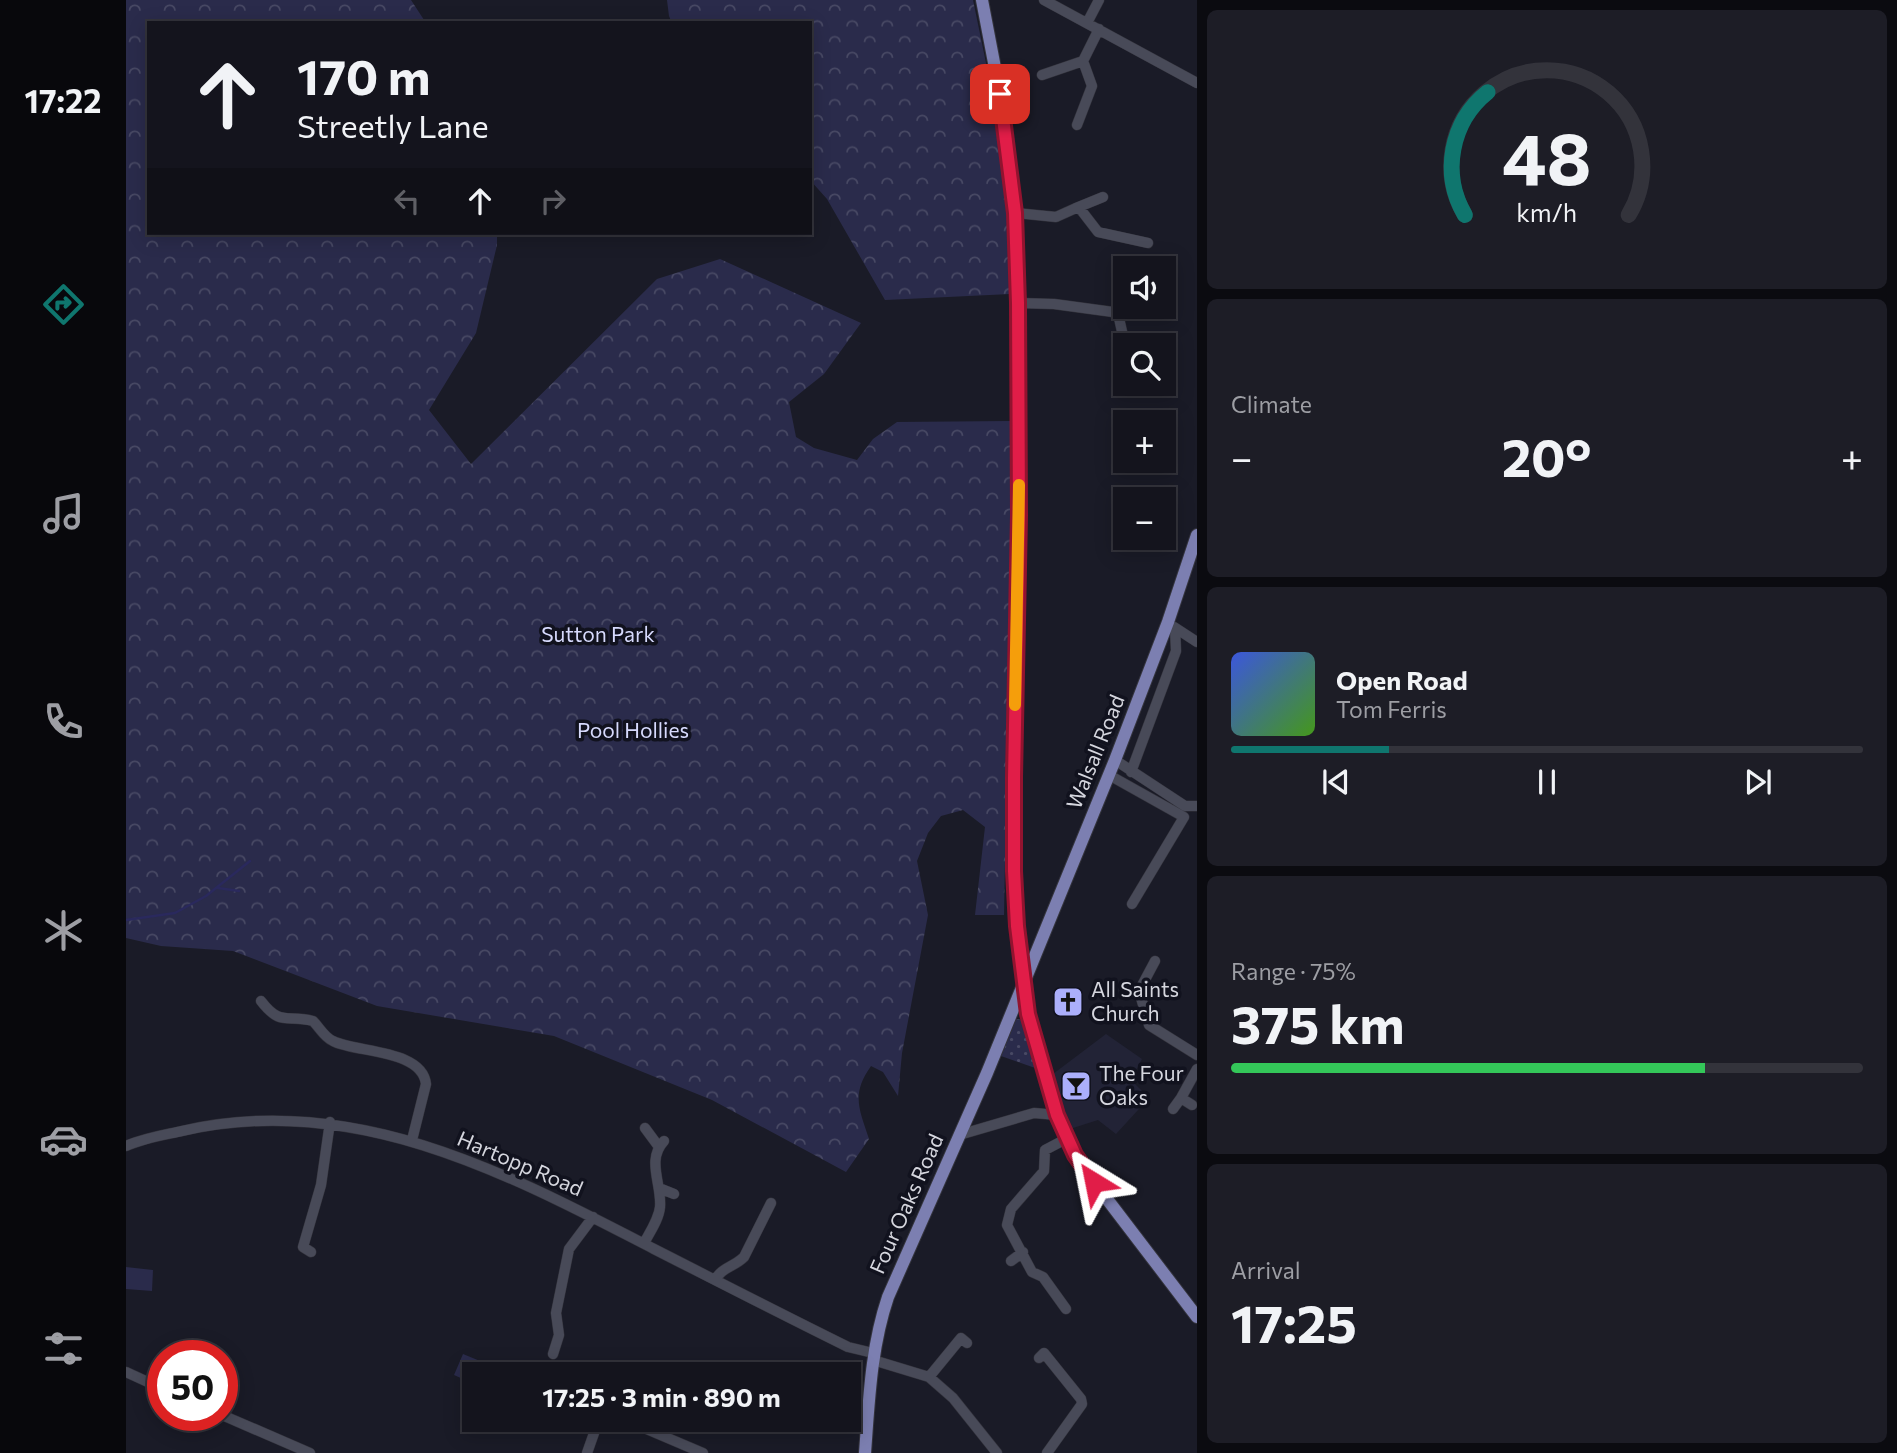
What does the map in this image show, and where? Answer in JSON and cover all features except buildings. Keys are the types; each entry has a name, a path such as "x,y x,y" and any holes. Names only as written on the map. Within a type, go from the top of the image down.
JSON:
{"main road":[{"path":"982,0 1000,94 1015,213 1019,515 1014,871 1028,1014 1066,1139 1094,1182 1197,1317"},
{"name":"Walsall Road","path":"1023,981 1171,625 1194,555 1197,535"},
{"path":"1020,952 1035,954"},
{"name":"Four Oaks Road","path":"865,1453 873,1356 879,1323 895,1279 1023,981"},
{"path":"1013,1009 1024,1010 1028,1014"}],"street":[{"path":"1044,0 1197,83"},
{"path":"1087,23 1099,0"},
{"path":"1042,75 1083,61 1099,29"},
{"path":"1077,125 1092,86 1083,61"},
{"path":"1015,213 1056,217 1103,197"},
{"path":"1076,208 1081,210 1098,232 1149,243"},
{"path":"1018,303 1054,304 1112,312 1119,318 1122,333"},
{"path":"1171,625 1197,642"},
{"path":"1131,772 1176,651 1171,625"},
{"path":"1115,760 1185,806 1197,806"},
{"path":"1109,775 1184,817 1132,904"},
{"path":"1155,961 1139,992 1144,1016 1149,1026 1197,1055"},
{"path":"1127,991 1139,992"},
{"path":"261,1001 271,1014 313,1021 330,1040 382,1052 419,1069 425,1077 425,1084 412,1140"},
{"path":"1174,1109 1197,1069"},
{"path":"1181,1098 1192,1105"},
{"path":"959,1135 1034,1113 1057,1115"},
{"path":"311,1252 303,1247 321,1185 330,1122"},
{"name":"Hartopp Road","path":"126,1146 223,1123 330,1122 412,1140 494,1171 593,1217 848,1347 929,1377"},
{"path":"644,1244 659,1212 656,1170 662,1144 645,1128"},
{"path":"1063,1308 1043,1277 1032,1272 1007,1225 1009,1213 1044,1171 1045,1150 1066,1139"},
{"path":"659,1188 674,1194"},
{"path":"715,1280 721,1271 744,1257 771,1203"},
{"path":"553,1354 559,1335 556,1313 569,1249 593,1217"},
{"path":"1011,1261 1023,1252"},
{"path":"967,1343 961,1338 929,1377 953,1398 997,1453"},
{"path":"1039,1358 1044,1353 1081,1399 1082,1404 1048,1453"},
{"path":"126,1372 147,1381"},
{"path":"238,1422 310,1453"},
{"path":"587,1453 594,1432"},
{"path":"654,1432 703,1453"}],"shaded area":[{"path":"1106,1034 1142,1059 1131,1080 1149,1098 1116,1134 1098,1120 1070,1129 1053,1074"}],"green space":[{"name":"Pool Hollies","path":"126,0 411,0 425,21 147,21 147,235 497,235 476,333 429,410 471,464 657,279 720,259 861,323 824,374 789,402 796,437 814,448 857,460 873,439 897,422 1013,421 1004,915 975,915 985,827 963,810 941,816 928,833 917,861 928,915 902,1053 898,1096 883,1072 871,1066 859,1093 860,1110 869,1139 846,1172 712,1100 554,1036 377,1006 233,951 161,946 126,938"},
{"path":"667,0 973,0 987,68 1009,213 1010,294 885,300 827,199 812,182 812,21 671,21"},
{"path":"1016,1019 1024,1020 1038,1069 1001,1056"},
{"path":"126,1267 153,1270 152,1291 126,1289"},
{"path":"463,1354 482,1362 462,1362 462,1379 454,1375"}],"waterway":[{"path":"126,920 175,913 206,896 250,861"},
{"path":"218,888 239,891"}],"slow traffic":[{"path":"1015,705 1019,485"}],"place":[{"name":"All Saints Church","path":"1068,1002"},
{"name":"The Four Oaks","path":"1076,1086"}],"route":[{"path":"1000,94 1015,213 1018,303 1019,515 1014,778 1017,926 1028,1014 1057,1115 1066,1139 1094,1182"}],"park label":[{"name":"Sutton Park","path":"598,635"}]}
